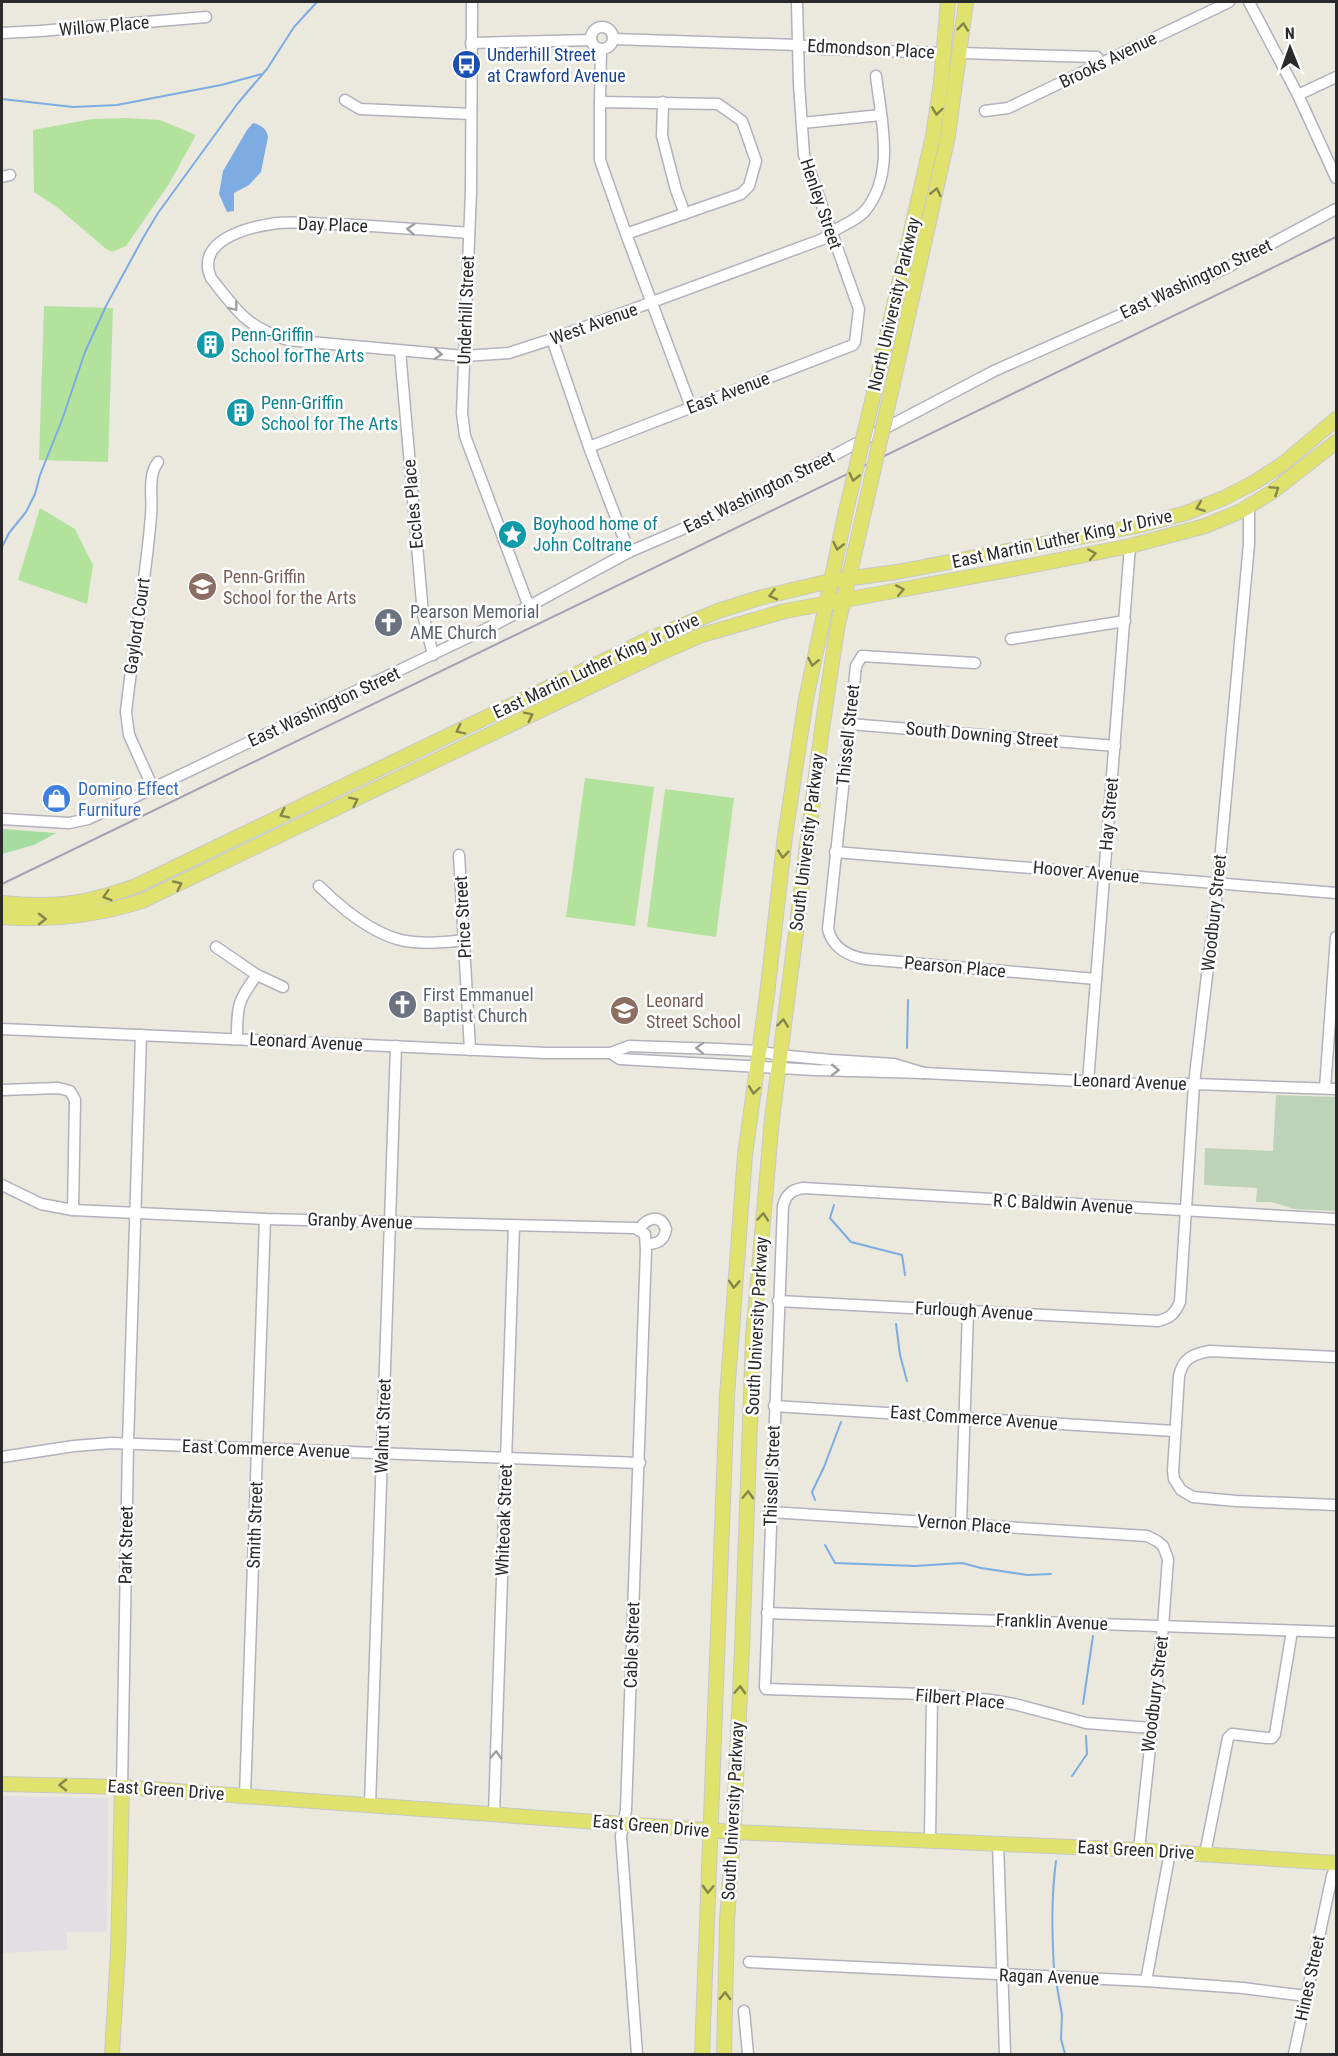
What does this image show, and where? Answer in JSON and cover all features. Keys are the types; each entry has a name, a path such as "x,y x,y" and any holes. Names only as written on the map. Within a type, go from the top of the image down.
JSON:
{"main road":[{"name":"North University Parkway","path":"825,604 933,136 948,2"},
{"name":"North University Parkway","path":"843,601 946,146 966,2"},
{"name":"East Martin Luther King Jr Drive","path":"2,917 51,920 136,886 645,640 718,611 759,598 830,581 897,572 1137,526 1186,513 1224,498 1255,482 1284,463 1336,419"},
{"name":"East Martin Luther King Jr Drive","path":"2,903 110,911 142,901 702,635 775,614 1130,546 1205,526 1249,506 1272,492 1336,442"},
{"name":"South University Parkway","path":"724,2055 727,1921 733,1832 753,1337 778,1061 822,729 843,601"},
{"name":"South University Parkway","path":"702,2055 727,1396 743,1176 786,825 806,699 825,604"},
{"name":"East Green Drive","path":"2,1784 122,1786 710,1831 1139,1850 1336,1865"},
{"name":"Park Street","path":"112,2055 118,1952 122,1786"},
{"path":"113,2039 125,2055"}],"street":[{"name":"Underhill Street","path":"472,2 469,233 462,413 465,436 529,607"},
{"name":"Henley Street","path":"797,2 804,155 859,309 857,330"},
{"name":"Brooks Avenue","path":"985,111 1008,108 1229,2"},
{"path":"1249,2 1298,95 1336,178"},
{"name":"Willow Place","path":"2,33 206,17"},
{"path":"603,22 611,31 613,39 608,47 601,49 594,46 591,36 603,22"},
{"name":"Edmondson Place","path":"613,39 944,52"},
{"path":"471,43 591,40"},
{"path":"601,49 600,160 691,407"},
{"name":"Edmondson Place","path":"960,53 1097,57 1101,64"},
{"name":"West Avenue","path":"208,258 208,271 211,278 242,318 267,334 288,340 400,351 464,356 508,353 803,247 823,239 830,232 863,212 875,195 884,169 884,146 876,76"},
{"path":"1298,95 1336,77"},
{"path":"345,100 360,109 471,114"},
{"path":"600,102 718,104 742,121 756,161 749,186 741,194 626,234"},
{"path":"663,102 662,136 676,190 685,214"},
{"path":"802,123 881,115"},
{"name":"East Washington Street","path":"2,819 59,823 80,821 110,809 433,655 529,607 630,552 742,503 994,371 1226,268 1336,209"},
{"name":"Day Place","path":"208,258 211,250 219,243 239,231 272,224 341,224 469,233"},
{"name":"East Avenue","path":"590,447 853,345 857,330"},
{"path":"552,339 630,552"},
{"name":"Eccles Place","path":"400,351 423,614 433,655"},
{"name":"Gaylord Court","path":"153,788 129,735 126,712 152,514 152,476 158,462"},
{"name":"Woodbury Street","path":"1170,1318 1180,1302 1194,1084 1218,883 1249,544 1249,506"},
{"name":"Hay Street","path":"1088,1082 1130,546"},
{"path":"1011,639 1125,621"},
{"name":"Thissell Street","path":"828,929 856,666 862,656 975,663"},
{"name":"South Downing Street","path":"850,724 1115,746"},
{"name":"Hoover Avenue","path":"835,852 1336,893"},
{"name":"Price Street","path":"459,855 470,1050"},
{"path":"319,886 361,921 392,939 435,944 464,940"},
{"name":"Pearson Place","path":"828,929 835,943 857,958 1096,979"},
{"path":"1331,1089 1336,938"},
{"path":"216,947 257,975 283,987"},
{"path":"237,1039 238,1006 242,995 257,975"},
{"name":"Leonard Avenue","path":"2,1029 546,1053 610,1053 629,1046 759,1051 778,1061"},
{"name":"Park Street","path":"122,1786 128,1444 141,1035"},
{"name":"Walnut Street","path":"370,1805 396,1046"},
{"name":"Leonard Avenue","path":"610,1053 620,1059 757,1066 778,1061 1088,1082 1331,1089"},
{"path":"2,1090 58,1088 70,1091 75,1100 74,1210"},
{"name":"Granby Avenue","path":"2,1185 41,1204 74,1210 265,1219 514,1226 643,1236"},
{"name":"R C Baldwin Avenue","path":"790,1193 802,1188 1336,1219"},
{"name":"Thissell Street","path":"766,1689 764,1681 766,1613 778,1301 783,1206 790,1193"},
{"name":"Smith Street","path":"245,1796 265,1219"},
{"name":"Whiteoak Street","path":"494,1814 514,1226"},
{"name":"Cable Street","path":"637,2055 621,1836 626,1810 640,1463 643,1236"},
{"name":"Furlough Avenue","path":"778,1301 1158,1321 1170,1318"},
{"path":"961,1524 968,1311"},
{"path":"1336,1357 1210,1351 1195,1354 1184,1364 1179,1376 1173,1471 1174,1479 1181,1491 1192,1497 1336,1505"},
{"name":"East Commerce Avenue","path":"774,1406 1174,1431"},
{"name":"East Commerce Avenue","path":"2,1457 74,1446 128,1444 640,1463"},
{"name":"Vernon Place","path":"770,1512 1147,1536 1157,1541"},
{"name":"Woodbury Street","path":"1139,1850 1168,1559 1163,1546 1157,1541"},
{"name":"Franklin Avenue","path":"766,1613 1336,1632"},
{"path":"1204,1854 1228,1738 1232,1734 1272,1738 1275,1734 1292,1631"},
{"name":"Filbert Place","path":"766,1689 991,1700 1086,1723 1151,1728"},
{"path":"930,1841 932,1696"},
{"path":"998,1843 1005,2055"},
{"path":"1146,1981 1170,1852"},
{"name":"Hines Street","path":"1294,2055 1336,1865"},
{"name":"Ragan Avenue","path":"749,1962 1003,1976 1146,1981 1221,1986 1306,1996"},
{"path":"744,2011 748,2055"}],"shaded area":[{"path":"2,1796 108,1798 107,1932 67,1932 67,1950 2,1953"}],"green space":[{"path":"92,119 160,120 196,135 169,184 126,246 112,252 57,207 34,192 33,130"},
{"path":"44,306 113,308 108,462 39,460"},
{"path":"40,508 75,529 93,565 87,604 18,580"},
{"path":"585,778 654,787 635,926 566,917"},
{"path":"665,789 734,798 716,937 647,927"},
{"path":"2,829 56,833 34,845 2,854"},
{"path":"1276,1095 1336,1097 1336,1211 1294,1209 1272,1202 1256,1202 1257,1188 1204,1185 1205,1148 1273,1151"}],"water":[{"path":"253,123 263,128 268,137 261,172 249,185 234,193 234,211 227,212 219,194 223,171"}],"waterway":[{"path":"2,547 9,533 26,512 35,494 85,352 106,306 143,238 158,213 238,103 267,69 294,27 317,2"},
{"path":"2,99 73,107 117,105 221,85 262,74"},
{"path":"907,1048 908,1000"},
{"path":"834,1205 830,1218 851,1242 902,1255 905,1275"},
{"path":"896,1324 900,1355 907,1381"},
{"path":"815,1500 812,1492 841,1422"},
{"path":"825,1545 835,1563 915,1566 962,1563 1027,1575 1051,1574"},
{"path":"1083,1704 1093,1636"},
{"path":"1072,1776 1087,1754 1086,1736"},
{"path":"1054,1970 1052,1915 1056,1861"},
{"path":"1056,1981 1062,2015 1061,2039 1065,2054"}],"railway":[{"path":"2,884 1336,237"}],"place":[{"name":"Underhill Street at Crawford Avenue","path":"466,65"},
{"name":"Penn-Griffin School forThe Arts","path":"210,345"},
{"name":"Penn-Griffin School for The Arts","path":"240,413"},
{"name":"Boyhood home of John Coltrane","path":"512,534"},
{"name":"Penn-Griffin School for the Arts","path":"202,587"},
{"name":"Pearson Memorial AME Church","path":"389,622"},
{"name":"Domino Effect Furniture","path":"57,799"},
{"name":"First Emmanuel Baptist Church","path":"402,1005"},
{"name":"Leonard Street School","path":"625,1011"}]}
